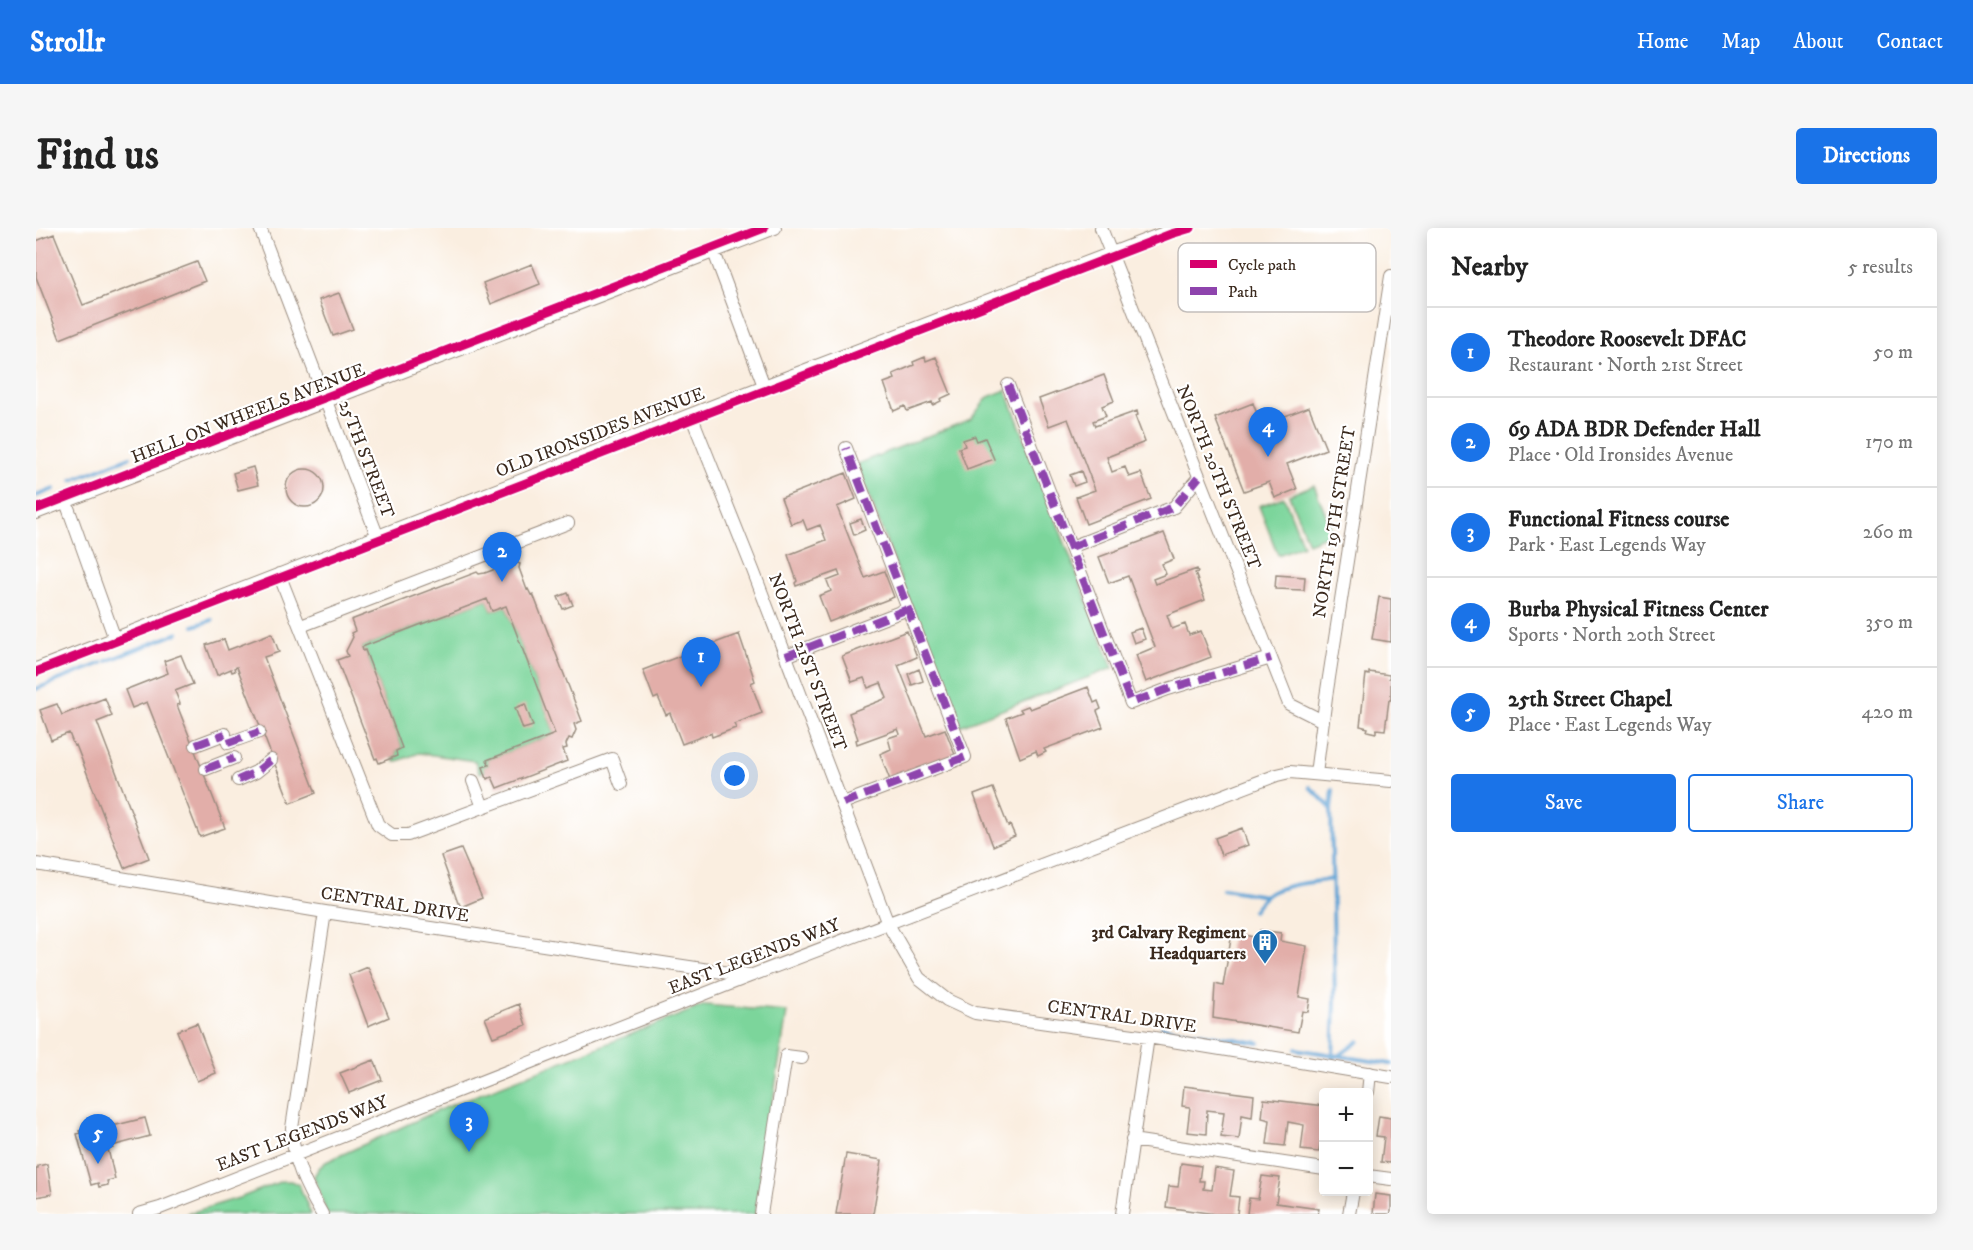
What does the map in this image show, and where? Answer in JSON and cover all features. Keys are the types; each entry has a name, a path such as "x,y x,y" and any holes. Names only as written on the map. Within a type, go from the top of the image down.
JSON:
{"street":[{"name":"25TH STREET","path":"260,228 377,536"},
{"name":"HELL ON WHEELS AVENUE","path":"36,513 775,228"},
{"name":"NORTH 20TH STREET","path":"1101,228 1289,704 1323,720"},
{"name":"OLD IRONSIDES AVENUE","path":"36,669 1177,228"},
{"path":"714,252 764,386"},
{"name":"NORTH 19TH STREET","path":"1316,774 1391,276"},
{"path":"1008,385 1131,703 1168,689 1270,658"},
{"name":"NORTH 21ST STREET","path":"691,415 753,570 888,924"},
{"path":"843,803 965,757 846,448"},
{"path":"1071,547 1174,507 1199,477"},
{"path":"66,502 115,639"},
{"path":"301,626 568,523"},
{"path":"279,574 378,825 392,835 408,835 612,759 621,784"},
{"path":"786,656 908,609"},
{"path":"196,745 259,732"},
{"path":"206,769 234,759"},
{"path":"238,780 256,772 271,760"},
{"name":"EAST LEGENDS WAY","path":"139,1214 295,1156 750,976 1277,775 1290,772 1391,781"},
{"path":"473,781 483,807"},
{"name":"CENTRAL DRIVE","path":"36,864 325,912 750,976"},
{"path":"322,1214 311,1195 295,1156 292,1128 325,912"},
{"name":"CENTRAL DRIVE","path":"888,924 919,978 947,1000 975,1013 1148,1037 1391,1077"},
{"path":"1122,1214 1131,1140 1148,1037"},
{"path":"761,1214 786,1056 802,1058"},
{"path":"1368,1088 1370,1073"},
{"path":"1131,1140 1319,1168"},
{"path":"1373,1177 1391,1179"},
{"path":"1349,1214 1352,1196"}],"green space":[{"path":"1006,390 1113,668 957,727 857,464 971,419 988,397"},
{"path":"1314,485 1333,533 1308,543 1289,495"},
{"path":"1284,497 1303,545 1278,555 1259,506"},
{"path":"487,599 492,611 506,606 555,734 487,760 489,765 483,767 485,771 479,773 475,761 419,753 395,762 393,758 397,756 396,751 402,748 362,647"},
{"path":"705,1005 787,1012 755,1214 327,1214 314,1176 326,1162 439,1110"},
{"path":"282,1181 291,1181 299,1185 311,1214 186,1214 242,1197"}],"building":[{"path":"54,234 83,305 197,262 205,281 60,339 36,277 36,241"},
{"path":"532,264 540,284 491,304 483,283"},
{"path":"339,293 353,329 333,336 319,300"},
{"path":"925,357 926,361 936,357 951,394 933,405 932,402 907,411 905,406 894,411 884,383 895,379 893,374 914,365 913,362"},
{"path":"1104,375 1114,401 1102,406 1106,416 1093,421 1095,426 1137,411 1138,415 1135,416 1145,442 1107,457 1112,472 1125,467 1129,477 1141,473 1151,499 1086,524 1076,497 1095,490 1068,419 1049,426 1039,399"},
{"path":"1253,403 1261,425 1309,407 1326,449 1287,464 1297,489 1275,498 1269,482 1244,491 1215,418"},
{"path":"975,436 977,441 985,438 994,459 967,469 959,448 965,446 963,440"},
{"path":"253,467 258,485 238,490 233,473"},
{"path":"305,469 319,474 324,488 319,502 305,507 291,502 286,488 291,474"},
{"path":"1081,471 1085,482 1074,486 1070,475"},
{"path":"846,473 856,499 837,507 865,578 884,571 894,597 829,622 819,596 831,591 827,581 840,576 838,571 796,586 797,581 788,555 826,540 820,525 807,530 803,520 791,524 781,498"},
{"path":"861,519 865,530 854,535 850,523"},
{"path":"1164,533 1174,559 1162,564 1166,574 1153,579 1155,584 1197,569 1198,572 1195,573 1205,600 1167,615 1172,629 1185,624 1189,635 1201,631 1211,657 1146,682 1136,655 1155,647 1128,576 1109,583 1099,557"},
{"path":"511,560 520,564 519,568 527,590 531,595 533,594 582,721 574,724 576,730 572,739 569,738 566,744 567,748 563,749 567,761 497,788 492,777 487,779 483,767 489,765 487,760 555,734 506,606 492,611 487,599 362,647 402,748 396,751 397,756 379,763 377,758 375,759 337,660 348,656 346,651 353,637 351,633 355,631 351,620 477,572 485,573 509,564"},
{"path":"1276,575 1305,577 1304,590 1275,589"},
{"path":"568,593 573,605 563,609 558,597"},
{"path":"1379,597 1391,599 1391,642 1372,639"},
{"path":"1141,628 1145,639 1134,643 1130,632"},
{"path":"907,631 917,657 898,665 926,736 945,729 955,755 890,780 880,754 891,749 888,738 900,734 898,729 857,744 858,739 849,713 887,698 881,683 868,688 864,678 852,682 842,656"},
{"path":"272,633 279,652 264,657 316,793 290,803 237,667 234,668 235,671 232,672 231,669 217,675 206,645 224,639 228,650"},
{"path":"739,634 755,681 751,683 762,713 734,724 736,728 712,737 711,733 682,744 670,713 666,715 658,697 654,699 643,670"},
{"path":"181,655 193,684 175,691 180,704 177,705 225,828 200,837 147,702 132,708 125,690 168,673 164,661"},
{"path":"919,669 923,681 912,685 908,674"},
{"path":"1369,672 1390,675 1389,678 1391,678 1391,700 1389,700 1385,730 1376,729 1376,733 1360,726 1366,674 1369,675"},
{"path":"1088,687 1094,703 1098,701 1101,709 1097,711 1103,727 1044,749 1046,752 1038,756 1036,751 1020,758 1006,718 1022,712 1020,709 1028,706 1030,709"},
{"path":"105,698 112,716 97,722 149,858 124,868 76,745 74,746 69,733 51,740 40,710 57,704 62,715"},
{"path":"525,704 533,726 523,729 515,708"},
{"path":"993,788 1008,826 1010,825 1015,836 993,846 974,795"},
{"path":"1242,828 1248,845 1221,855 1215,838"},
{"path":"461,849 482,898 461,907 441,856"},
{"name":"3rd Calvary Regiment Headquarters","path":"1260,930 1281,933 1280,941 1307,946 1299,997 1310,999 1308,1012 1302,1011 1298,1032 1213,1018 1215,984 1223,986 1232,933 1260,938"},
{"path":"368,967 389,1017 368,1026 349,975"},
{"path":"519,1004 526,1025 493,1037 485,1018"},
{"path":"197,1023 216,1073 197,1081 177,1031"},
{"path":"374,1060 382,1080 349,1093 340,1073"},
{"path":"1184,1086 1254,1095 1252,1117 1242,1115 1239,1139 1221,1137 1224,1112 1207,1110 1206,1134 1187,1132 1190,1107 1182,1106"},
{"path":"1264,1099 1319,1105 1319,1152 1301,1150 1304,1125 1288,1122 1285,1146 1267,1144 1270,1120 1262,1118"},
{"path":"1379,1116 1391,1118 1391,1163 1381,1162 1384,1137 1376,1136"},
{"path":"145,1118 150,1136 108,1149 115,1179 107,1181 108,1185 99,1187 98,1183 91,1185 77,1134 80,1133 79,1131 99,1126 100,1129"},
{"path":"846,1154 882,1160 873,1214 836,1214"},
{"path":"1181,1163 1201,1166 1199,1181 1204,1181 1203,1189 1212,1190 1215,1168 1234,1171 1230,1196 1239,1197 1237,1214 1215,1214 1166,1207 1169,1186 1178,1187"},
{"path":"47,1164 52,1194 36,1197 36,1168"},
{"path":"1262,1176 1280,1178 1276,1203 1319,1209 1318,1214 1247,1214 1249,1198 1258,1199"},
{"path":"1375,1194 1391,1196 1391,1214 1373,1214"}],"waterway":[{"path":"72,480 130,457"},
{"path":"36,496 54,489"},
{"path":"194,626 212,620"},
{"path":"107,661 178,633"},
{"path":"36,689 102,663"},
{"path":"1310,787 1331,808"},
{"path":"1333,790 1331,809 1335,1003 1333,1059"},
{"path":"1253,911 1265,897 1276,890 1292,885 1333,879"},
{"path":"1223,889 1266,896"},
{"path":"1162,1027 1259,1043"},
{"path":"1340,1055 1359,1041"},
{"path":"1296,1049 1391,1064"}],"marked path":[{"path":"1008,385 1131,703 1168,689 1271,658"},
{"path":"843,803 965,757 846,448"},
{"path":"1071,547 1174,507 1199,477"},
{"path":"786,656 908,609"},
{"path":"228,743 259,732"},
{"path":"196,745 225,734"},
{"path":"206,769 234,758"},
{"path":"238,780 256,772 271,760"}],"cycle path":[{"path":"36,509 764,228"},
{"path":"36,672 1191,228"}],"place":[{"name":"Burba Physical Fitness Center","path":"1268,457"},
{"name":"69 ADA BDR Defender Hall","path":"502,582"},
{"name":"Theodore Roosevelt DFAC","path":"701,687"},
{"name":"3rd Calvary Regiment Headquarters","path":"1265,965"},
{"name":"Functional Fitness course","path":"469,1152"},
{"name":"25th Street Chapel","path":"98,1164"}]}
